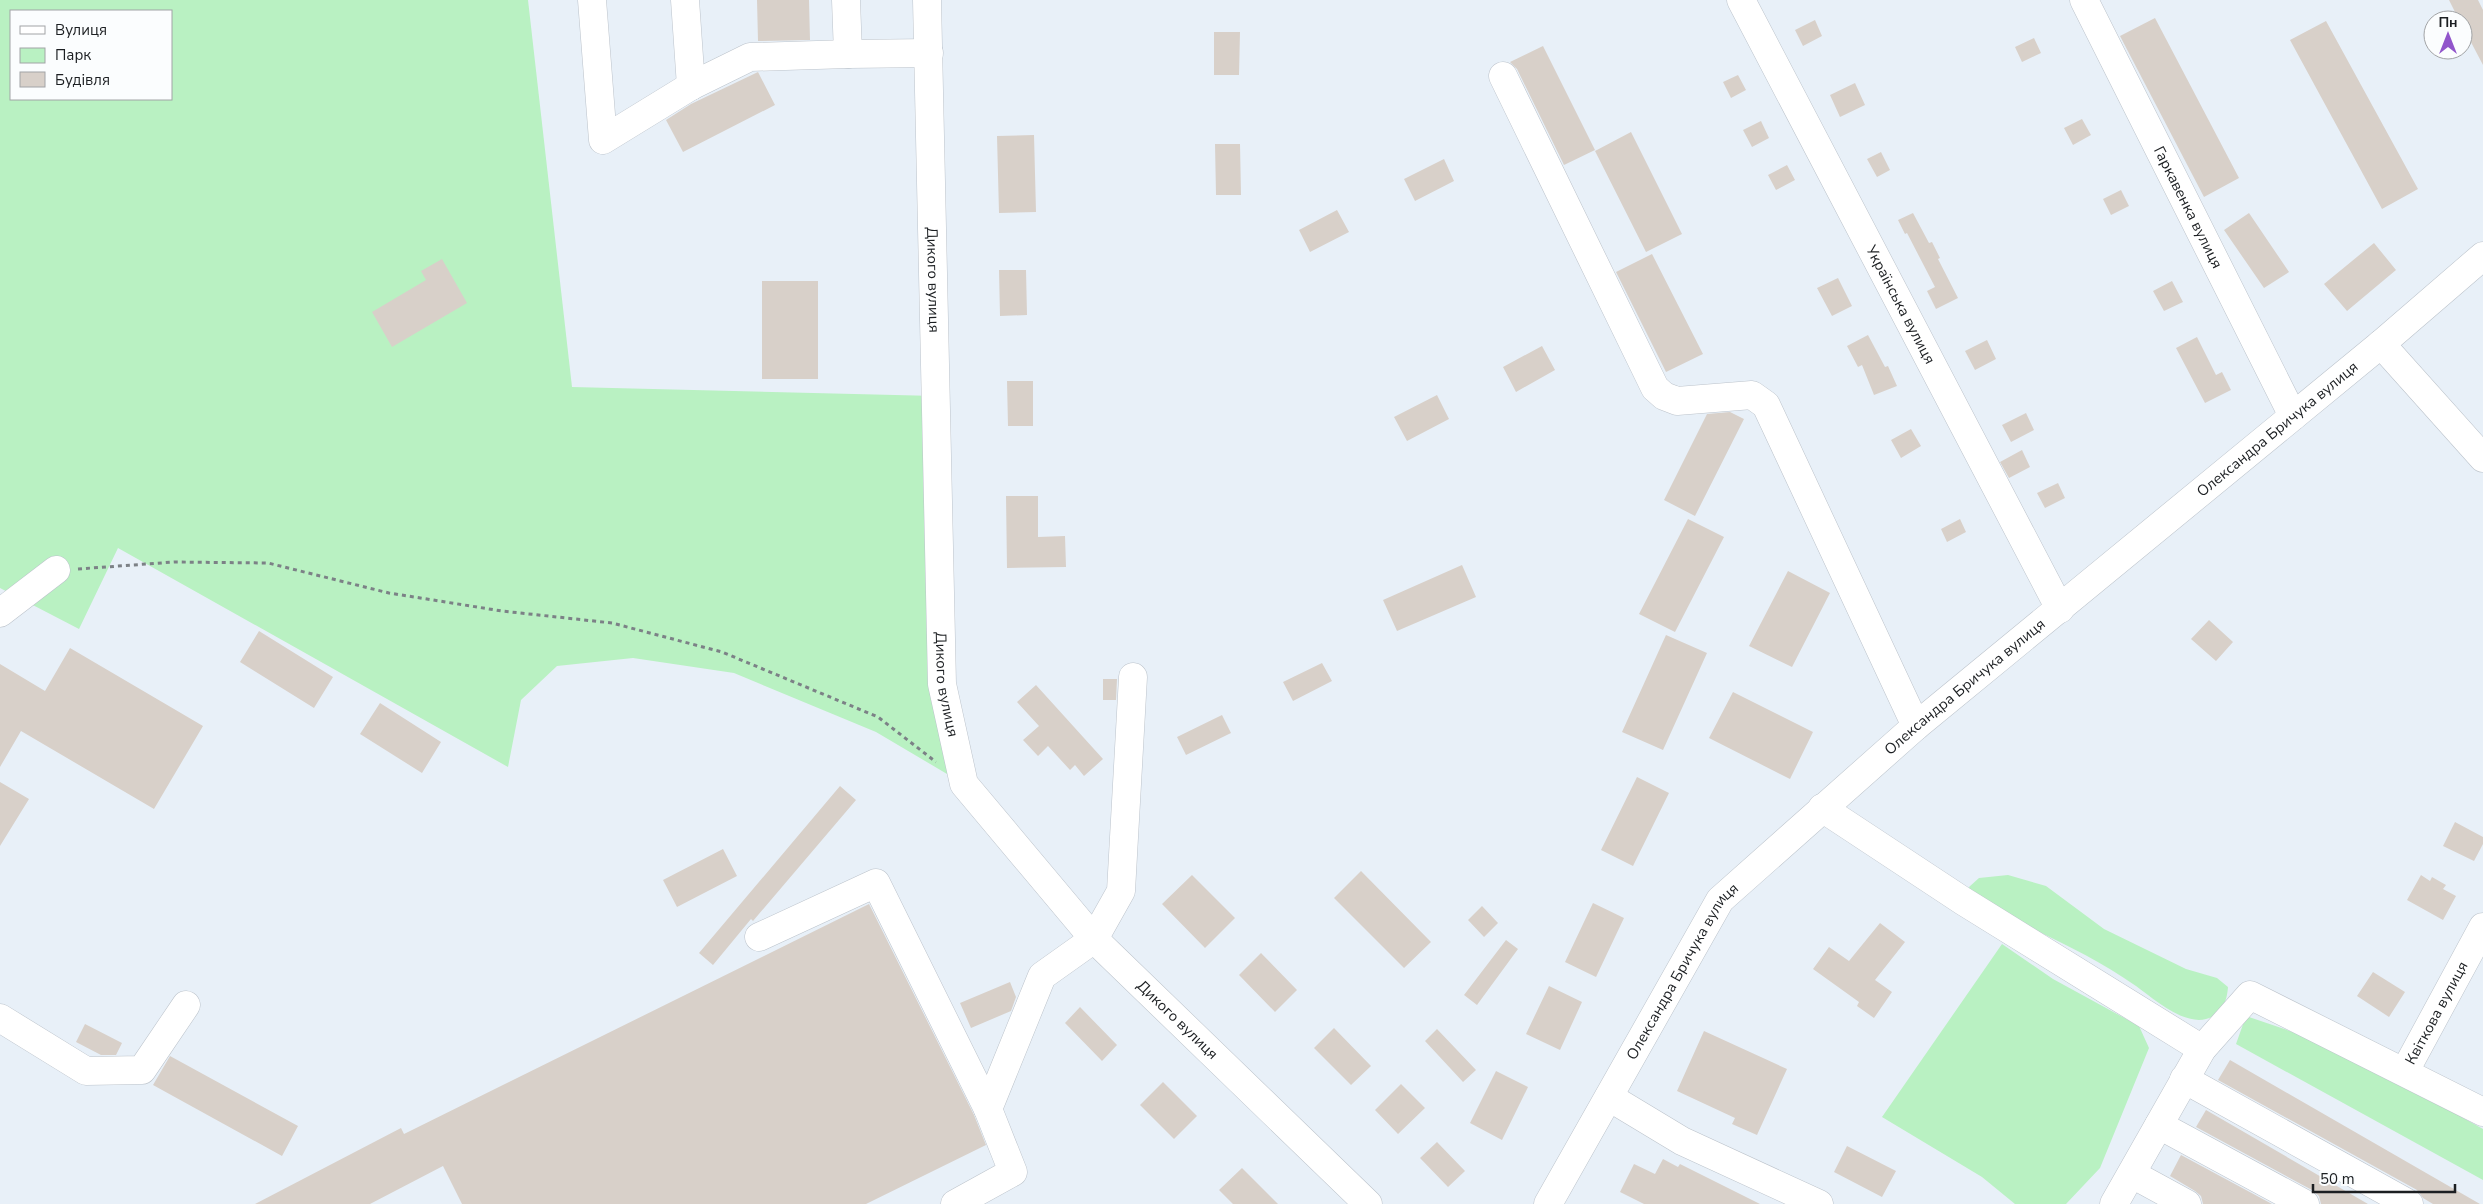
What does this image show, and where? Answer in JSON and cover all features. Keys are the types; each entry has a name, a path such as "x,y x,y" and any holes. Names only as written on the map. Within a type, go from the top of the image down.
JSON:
{"street":[{"path":"592,0 602,140 690,86 750,57 929,53"},
{"path":"685,0 690,86"},
{"path":"846,0 848,54"},
{"name":"Дикого вулиця","path":"927,0 942,684 964,784 1094,938 1368,1204"},
{"name":"Українська вулиця","path":"1742,0 2060,609"},
{"name":"Гаркавенка вулиця","path":"2084,0 2293,416"},
{"path":"1503,76 1655,388 1664,396 1677,401 1752,395 1766,405 1916,726"},
{"name":"Олександра Бричука вулиця","path":"1548,1204 1720,900 1916,726 2381,344 2483,256"},
{"path":"2381,344 2483,458"},
{"path":"0,613 56,570"},
{"path":"988,1108 1042,976 1094,938 1121,891 1132,677"},
{"path":"1822,808 1963,901 2202,1049"},
{"path":"759,937 876,883 988,1108 1013,1172 955,1204"},
{"name":"Квіткова вулиця","path":"2404,1071 2483,927"},
{"path":"2114,1204 2202,1049 2250,995 2483,1112"},
{"path":"0,1018 86,1071 142,1070 186,1004"},
{"path":"2184,1079 2409,1204"},
{"path":"1609,1097 1682,1141 1819,1204"},
{"path":"2159,1125 2305,1204"},
{"path":"2132,1174 2187,1204"}],"path":[{"path":"56,570 174,562 268,563 389,593 502,611 612,623 722,652 878,717 964,784"}],"green space":[{"path":"0,0 528,0 572,387 936,396 942,684 964,784 876,732 734,673 633,658 557,666 521,700 508,767 118,548 79,629 0,588"},
{"path":"2008,875 2046,886 2104,929 2186,969 2217,978 2228,987 2223,1007 2216,1014 2206,1019 2197,1020 2178,1015 2117,973 2057,940 1974,901 1969,887 1979,878"},
{"path":"2002,944 2053,979 2139,1026 2149,1048 2100,1168 2066,1204 2015,1204 1982,1177 1882,1117"},
{"path":"2246,1016 2334,1046 2483,1129 2483,1180 2236,1044"}],"building":[{"path":"757,0 809,0 810,40 758,41"},
{"path":"2449,0 2478,0 2483,10 2483,65 2473,46 2473,10 2454,10"},
{"path":"2155,18 2239,178 2204,197 2120,36"},
{"path":"1815,20 1822,36 1803,46 1795,30"},
{"path":"2326,21 2418,189 2382,209 2290,40"},
{"path":"1214,32 1240,32 1239,75 1214,75"},
{"path":"2034,38 2041,53 2022,62 2015,47"},
{"path":"1543,46 1595,150 1564,165 1517,69 1510,62"},
{"path":"758,72 775,105 683,152 666,120 691,104"},
{"path":"1738,75 1746,90 1731,98 1723,82"},
{"path":"1855,83 1865,105 1840,117 1830,95"},
{"path":"2082,119 2091,135 2073,145 2064,128"},
{"path":"1761,121 1769,138 1752,147 1743,130"},
{"path":"1631,132 1682,234 1646,252 1595,151"},
{"path":"1034,135 1036,212 999,213 997,136"},
{"path":"1215,144 1240,144 1241,195 1216,195"},
{"path":"1881,152 1890,170 1877,177 1867,159"},
{"path":"1444,159 1454,181 1415,201 1404,179"},
{"path":"1787,165 1795,180 1776,190 1768,175"},
{"path":"2121,190 2129,206 2111,215 2103,199"},
{"path":"1337,210 1349,232 1310,252 1299,230"},
{"path":"1913,213 1929,243 1932,242 1940,258 1938,259 1958,298 1936,309 1927,291 1935,287 1907,233 1905,234 1898,220"},
{"path":"2249,213 2289,272 2264,288 2224,230"},
{"path":"2374,243 2396,270 2347,311 2324,284"},
{"path":"1652,254 1703,354 1666,372 1616,272"},
{"path":"442,259 467,303 392,347 372,312 426,280 421,271"},
{"path":"999,270 1026,270 1027,315 1000,316"},
{"path":"1838,278 1852,306 1832,316 1817,288"},
{"path":"762,281 818,281 818,379 762,379"},
{"path":"2172,281 2183,302 2164,311 2153,291"},
{"path":"1868,335 1885,367 1888,366 1897,386 1874,395 1862,365 1858,367 1847,346"},
{"path":"2197,337 2216,375 2222,372 2231,390 2205,403 2176,348"},
{"path":"1987,340 1996,359 1975,370 1965,351"},
{"path":"1542,346 1555,370 1516,392 1503,367"},
{"path":"1007,381 1033,381 1033,426 1008,426"},
{"path":"1437,395 1449,419 1407,441 1394,417"},
{"path":"1730,412 1744,419 1695,516 1664,500 1707,414"},
{"path":"2026,413 2034,430 2011,442 2002,425"},
{"path":"1911,429 1921,446 1901,458 1891,440"},
{"path":"2022,450 2030,467 2009,478 2000,462"},
{"path":"2058,483 2065,498 2045,508 2037,493"},
{"path":"1006,496 1038,496 1038,537 1065,536 1066,567 1007,568"},
{"path":"1688,519 1724,537 1675,632 1639,614"},
{"path":"1960,519 1966,532 1947,542 1941,529"},
{"path":"1462,565 1476,597 1397,631 1383,600"},
{"path":"1788,571 1830,593 1792,667 1749,646"},
{"path":"2209,620 2233,642 2216,661 2191,639"},
{"path":"259,631 333,677 314,708 240,662"},
{"path":"1666,635 1707,653 1663,750 1622,732"},
{"path":"70,648 203,726 154,809 21,731 0,767 0,664 45,691"},
{"path":"1322,663 1332,681 1293,701 1283,682"},
{"path":"1103,679 1117,679 1116,700 1103,700"},
{"path":"1036,685 1103,759 1084,776 1075,765 1070,770 1048,746 1038,756 1023,740 1039,726 1017,702"},
{"path":"1733,692 1813,732 1790,779 1709,738"},
{"path":"380,703 441,742 422,773 360,734"},
{"path":"1222,715 1231,733 1186,755 1177,737"},
{"path":"1637,777 1669,793 1633,866 1601,850"},
{"path":"0,782 29,799 0,846"},
{"path":"840,786 856,800 713,965 699,953"},
{"path":"2455,822 2483,837 2483,844 2474,861 2443,846"},
{"path":"723,849 737,876 677,907 663,880"},
{"path":"1361,871 1431,942 1404,968 1334,898"},
{"path":"1192,875 1235,918 1205,948 1162,904"},
{"path":"2421,875 2430,881 2432,877 2446,885 2443,889 2456,896 2443,920 2407,900"},
{"path":"1593,903 1624,918 1596,977 1565,962"},
{"path":"869,904 974,1115 986,1145 866,1204 462,1204 443,1166 370,1204 255,1204 401,1128 404,1134"},
{"path":"1482,906 1498,923 1484,937 1468,920"},
{"path":"1880,923 1905,942 1875,980 1892,992 1874,1018 1857,1006 1859,1002 1813,969 1829,947 1849,961"},
{"path":"1506,940 1518,949 1477,1005 1464,995"},
{"path":"1261,953 1297,990 1275,1012 1239,975"},
{"path":"2373,972 2405,992 2389,1017 2357,996"},
{"path":"1010,982 1016,997 1011,1011 971,1028 960,1003"},
{"path":"1549,986 1582,1002 1560,1050 1526,1034"},
{"path":"1080,1007 1117,1045 1102,1061 1065,1023"},
{"path":"85,1024 122,1043 116,1055 101,1055 76,1042"},
{"path":"1334,1028 1371,1066 1351,1085 1314,1048"},
{"path":"1437,1029 1476,1070 1463,1082 1425,1041"},
{"path":"1704,1031 1787,1069 1757,1135 1732,1124 1735,1118 1677,1091"},
{"path":"170,1056 298,1126 282,1156 153,1085"},
{"path":"2230,1060 2480,1204 2433,1204 2423,1198 2417,1190 2218,1080"},
{"path":"1496,1071 1528,1087 1502,1140 1470,1123"},
{"path":"1163,1082 1197,1116 1174,1139 1140,1105"},
{"path":"1401,1084 1425,1108 1398,1134 1375,1110"},
{"path":"2206,1110 2368,1204 2321,1204 2319,1196 2312,1190 2196,1127"},
{"path":"1437,1142 1465,1171 1448,1187 1420,1158"},
{"path":"1847,1146 1896,1171 1882,1197 1834,1172"},
{"path":"2181,1155 2272,1204 2203,1204 2201,1196 2170,1176"},
{"path":"1663,1159 1678,1167 1680,1164 1760,1204 1644,1204 1620,1192 1634,1164 1655,1174"},
{"path":"1242,1168 1278,1204 1233,1204 1219,1190"}]}
